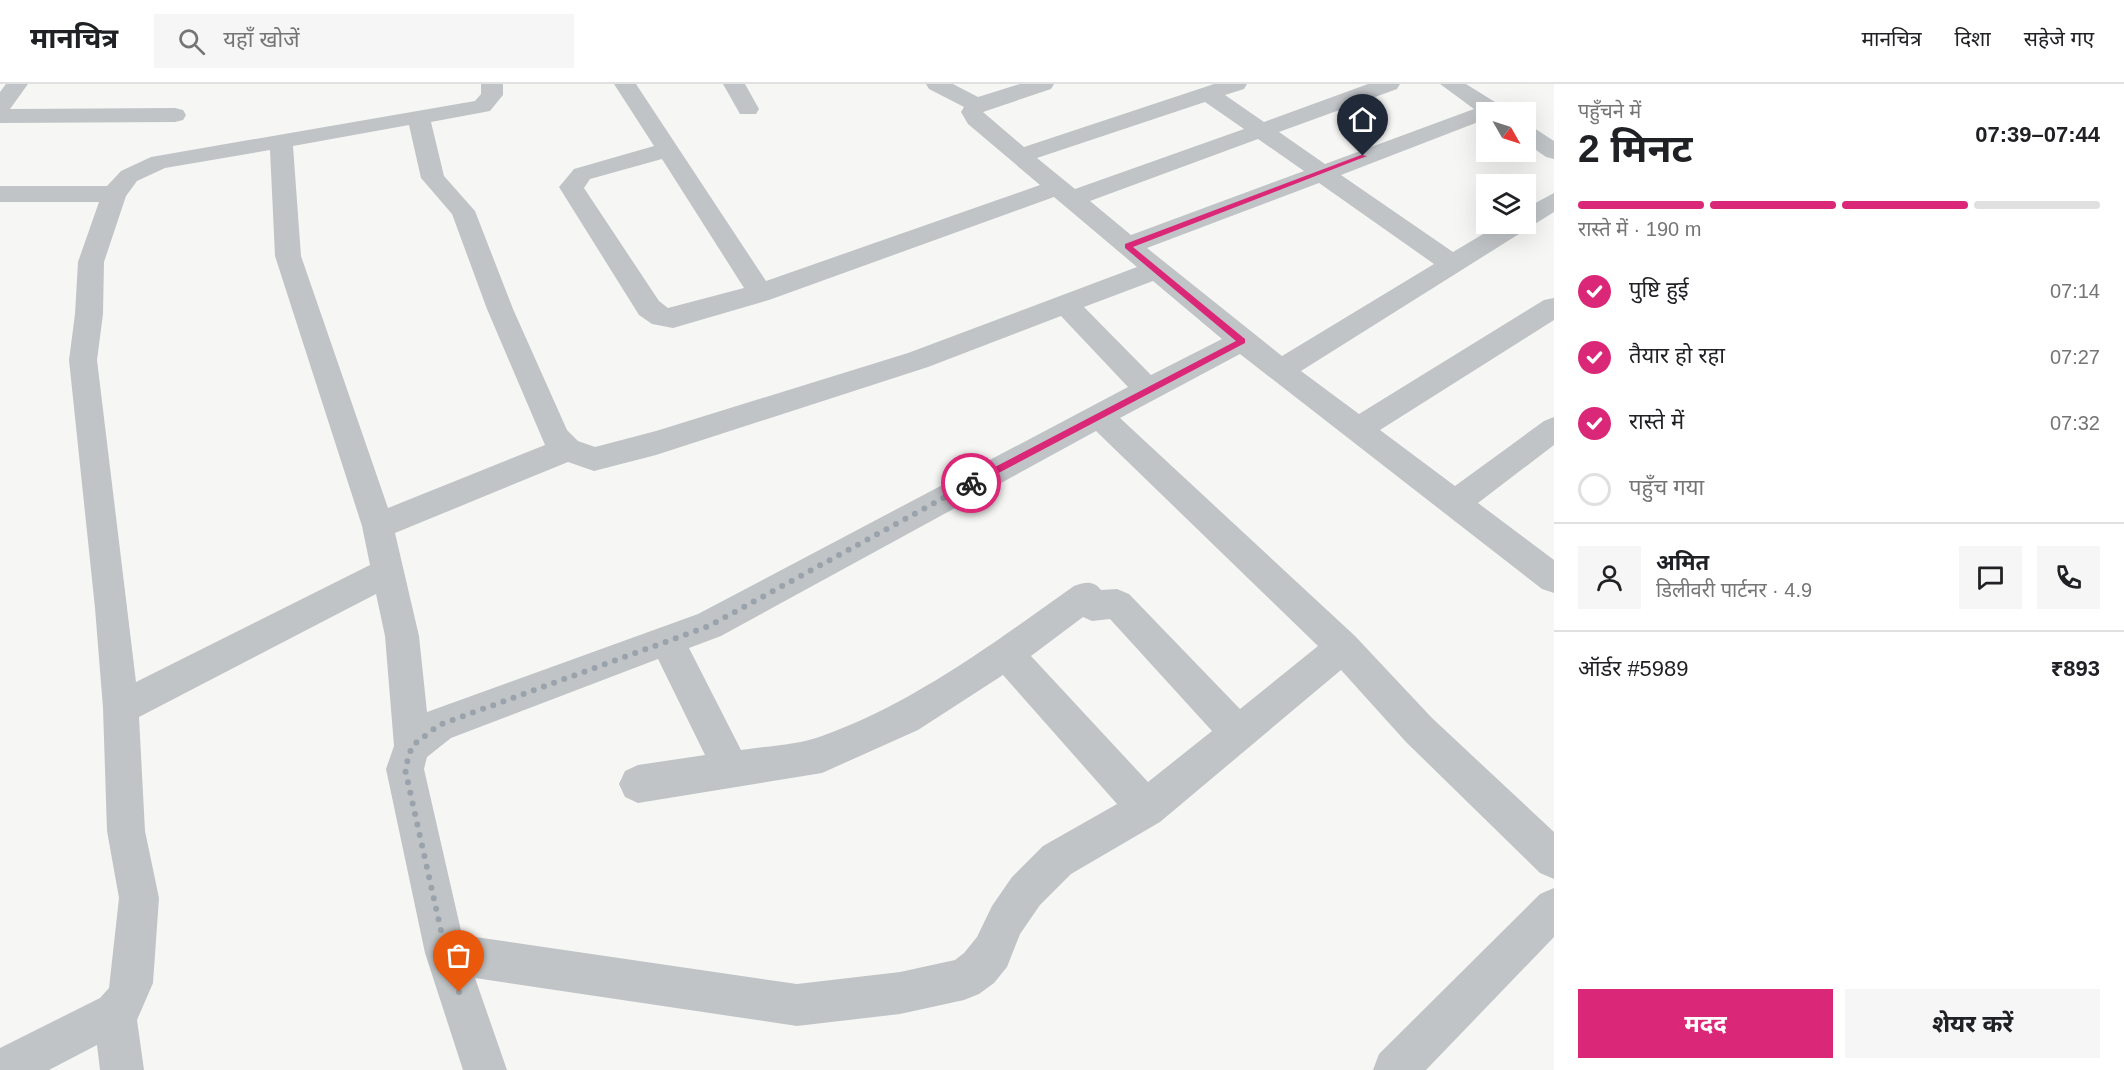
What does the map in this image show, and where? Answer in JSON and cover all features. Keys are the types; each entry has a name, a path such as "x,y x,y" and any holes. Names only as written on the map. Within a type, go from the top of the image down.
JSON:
{"street":[{"path":"0,107 17,84"},
{"path":"3,1070 115,1013 125,1002 132,983 139,898 126,831 120,708 83,360 89,314 91,262 114,194 129,176 159,162 482,106 492,95 492,84"},
{"path":"626,84 760,293"},
{"path":"734,84 748,109"},
{"path":"937,84 976,105"},
{"path":"1043,84 976,105 972,112 976,119 1019,156 1242,341 1456,502 1549,567"},
{"path":"1019,156 1236,84"},
{"path":"668,150 582,174 571,187 649,308 662,317 674,318 760,293 1260,130 1389,84"},
{"path":"1452,84 1479,102"},
{"path":"1209,94 1452,264"},
{"path":"0,116 175,115"},
{"path":"1127,246 1321,172 1476,117"},
{"path":"419,118 433,178 463,211 500,309 555,437 567,449 594,459 656,443 918,360 1156,270"},
{"path":"1536,140 1554,152"},
{"path":"281,141 288,256 378,526 402,636 412,746 405,769 446,953 485,1070"},
{"path":"0,194 114,194"},
{"path":"1536,213 1554,201"},
{"path":"1281,370 1502,234"},
{"path":"1065,304 1149,391"},
{"path":"1359,429 1554,307"},
{"path":"412,746 439,725 709,626 991,472 1242,341"},
{"path":"1100,417 1343,647 1419,730 1554,859"},
{"path":"1456,502 1554,429"},
{"path":"378,526 567,449"},
{"path":"120,708 387,572"},
{"path":"638,784 822,755 905,718 1006,654 1086,596 1092,606 1117,604 1239,734"},
{"path":"667,641 731,769"},
{"path":"446,953 796,1005 900,993 964,979 979,968 992,952 1006,920 1026,891 1058,860 1146,808 1343,647"},
{"path":"1006,654 1146,808"},
{"path":"1395,1070 1554,908"},
{"path":"115,1013 122,1070"}],"way so far":[{"path":"459,992 446,953 405,769 412,746 439,725 709,626 971,483"}],"route":[{"path":"971,483 1242,341 1127,246 1363,156"}]}
